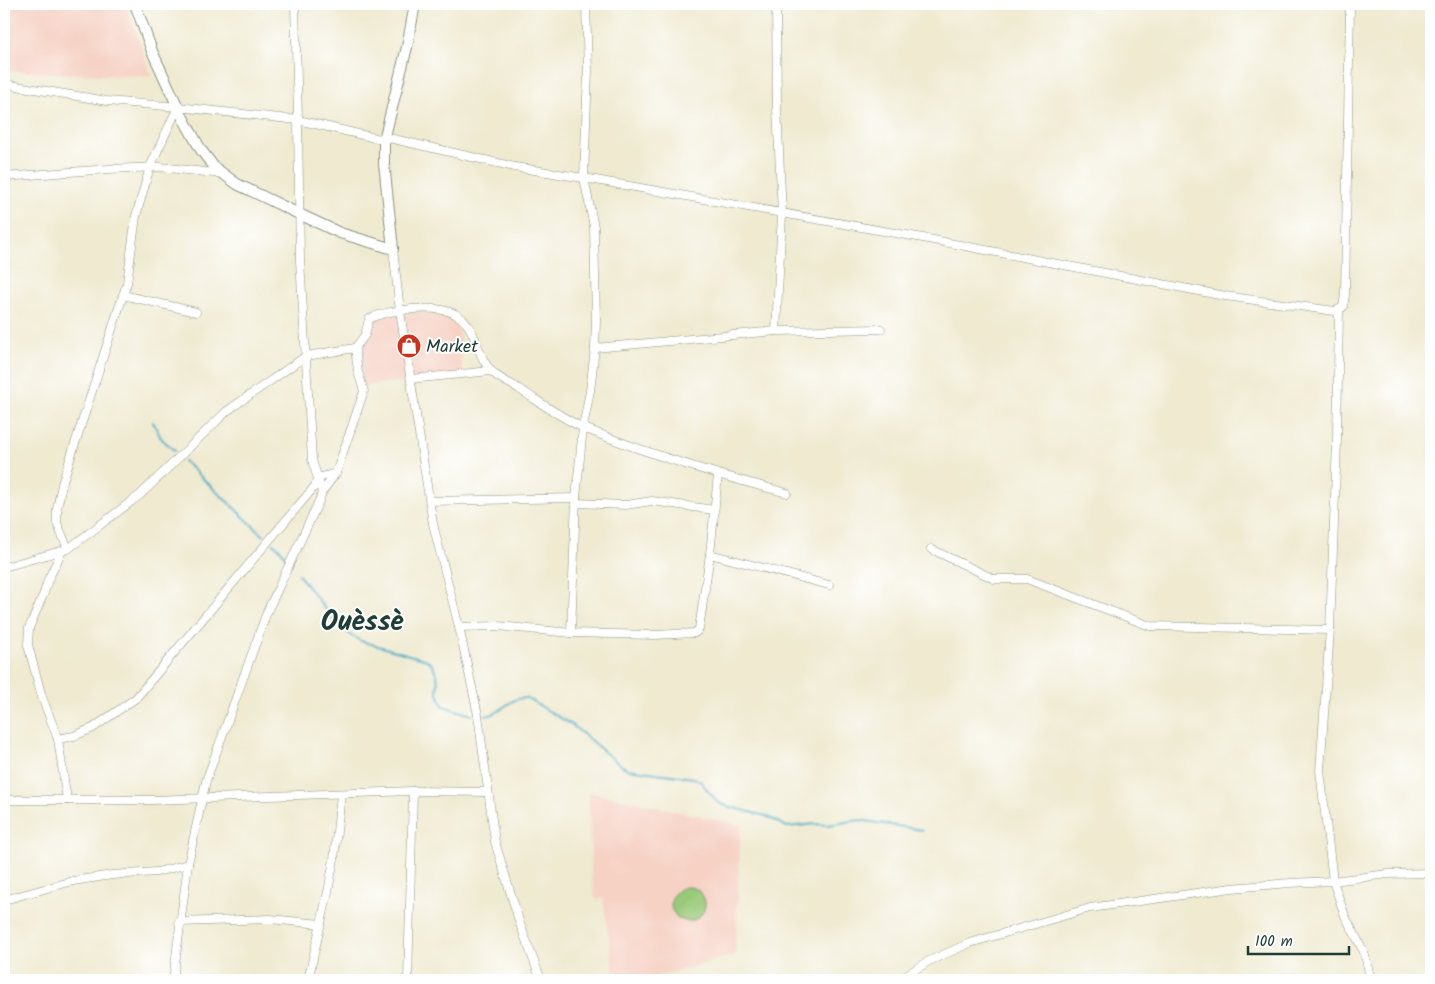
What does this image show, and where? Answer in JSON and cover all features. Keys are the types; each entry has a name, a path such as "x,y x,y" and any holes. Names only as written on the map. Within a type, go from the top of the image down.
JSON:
{"main road":[{"path":"135,4 152,51 178,107 206,158 237,184 340,233 393,249 384,163 384,138 407,48 415,4"}],"street":[{"path":"295,4 300,261 312,460 322,492"},
{"path":"571,633 576,501 583,427 590,391 595,348 596,284 594,227 584,178 588,71 586,4"},
{"path":"776,4 776,108 782,214 776,331"},
{"path":"4,84 107,101 298,120 516,167 923,238 1225,296 1324,311 1339,310 1343,307 1345,295 1350,4"},
{"path":"67,800 58,739 42,697 28,645 28,635 48,580 65,550 58,523 57,509 62,484 127,283 136,216 150,167 178,107"},
{"path":"4,177 150,167 223,174"},
{"path":"393,249 400,311 430,501 439,550 459,627 478,715 495,842 520,924 541,980"},
{"path":"123,295 196,312"},
{"path":"4,567 65,550 140,495 227,411 306,356 355,348 365,335 369,319 400,311 445,310 458,316 468,325 491,371 583,427 690,466 787,493"},
{"path":"1339,310 1337,441 1330,630 1320,771 1333,881 1346,916 1364,952 1371,980"},
{"path":"595,348 776,331 881,330"},
{"path":"174,980 179,922 188,864 206,781 267,612 322,492 336,472 364,391 358,372 355,348"},
{"path":"411,379 491,371"},
{"path":"318,478 336,472"},
{"path":"459,627 498,626 571,633 654,635 695,633 698,629 710,554 718,475"},
{"path":"58,739 74,736 93,728 136,698 315,486 318,478"},
{"path":"430,501 576,501 626,505 652,502 714,510"},
{"path":"931,549 994,578 1027,579 1150,626 1330,630"},
{"path":"710,554 829,585"},
{"path":"4,800 202,798 413,791 487,792"},
{"path":"408,980 413,791"},
{"path":"308,980 334,859 341,794"},
{"path":"4,900 73,881 112,875 150,873 188,864"},
{"path":"898,980 929,961 970,943 1090,908 1232,888 1290,882 1333,881 1388,874 1431,873"},
{"path":"179,922 270,920 321,924"}],"shaded area":[{"path":"4,4 126,4 152,77 4,71"},
{"name":"Market","path":"429,309 458,315 463,374 363,386 355,348 369,319"},
{"path":"589,792 741,825 735,955 645,980 615,980 603,898 595,899 591,875"}],"green space":[{"path":"688,887 695,888 700,892 704,897 704,911 700,916 695,920 688,921 681,920 676,916 672,911 671,904 672,897 676,892 681,888"}],"waterway":[{"path":"153,422 161,438 175,451"},
{"path":"184,461 264,536"},
{"path":"273,543 288,560"},
{"path":"298,574 336,623 352,636 361,641 427,660 433,666 437,675 437,691 443,706 472,715"},
{"path":"485,716 497,712 515,700 527,698 572,725 627,769 694,778 701,782 717,802 766,816 787,827 816,824 828,825 859,820 922,830"}],"place":[{"name":"Market","path":"409,346"}],"district":[{"name":"Ouèssè","path":"362,620"}]}
